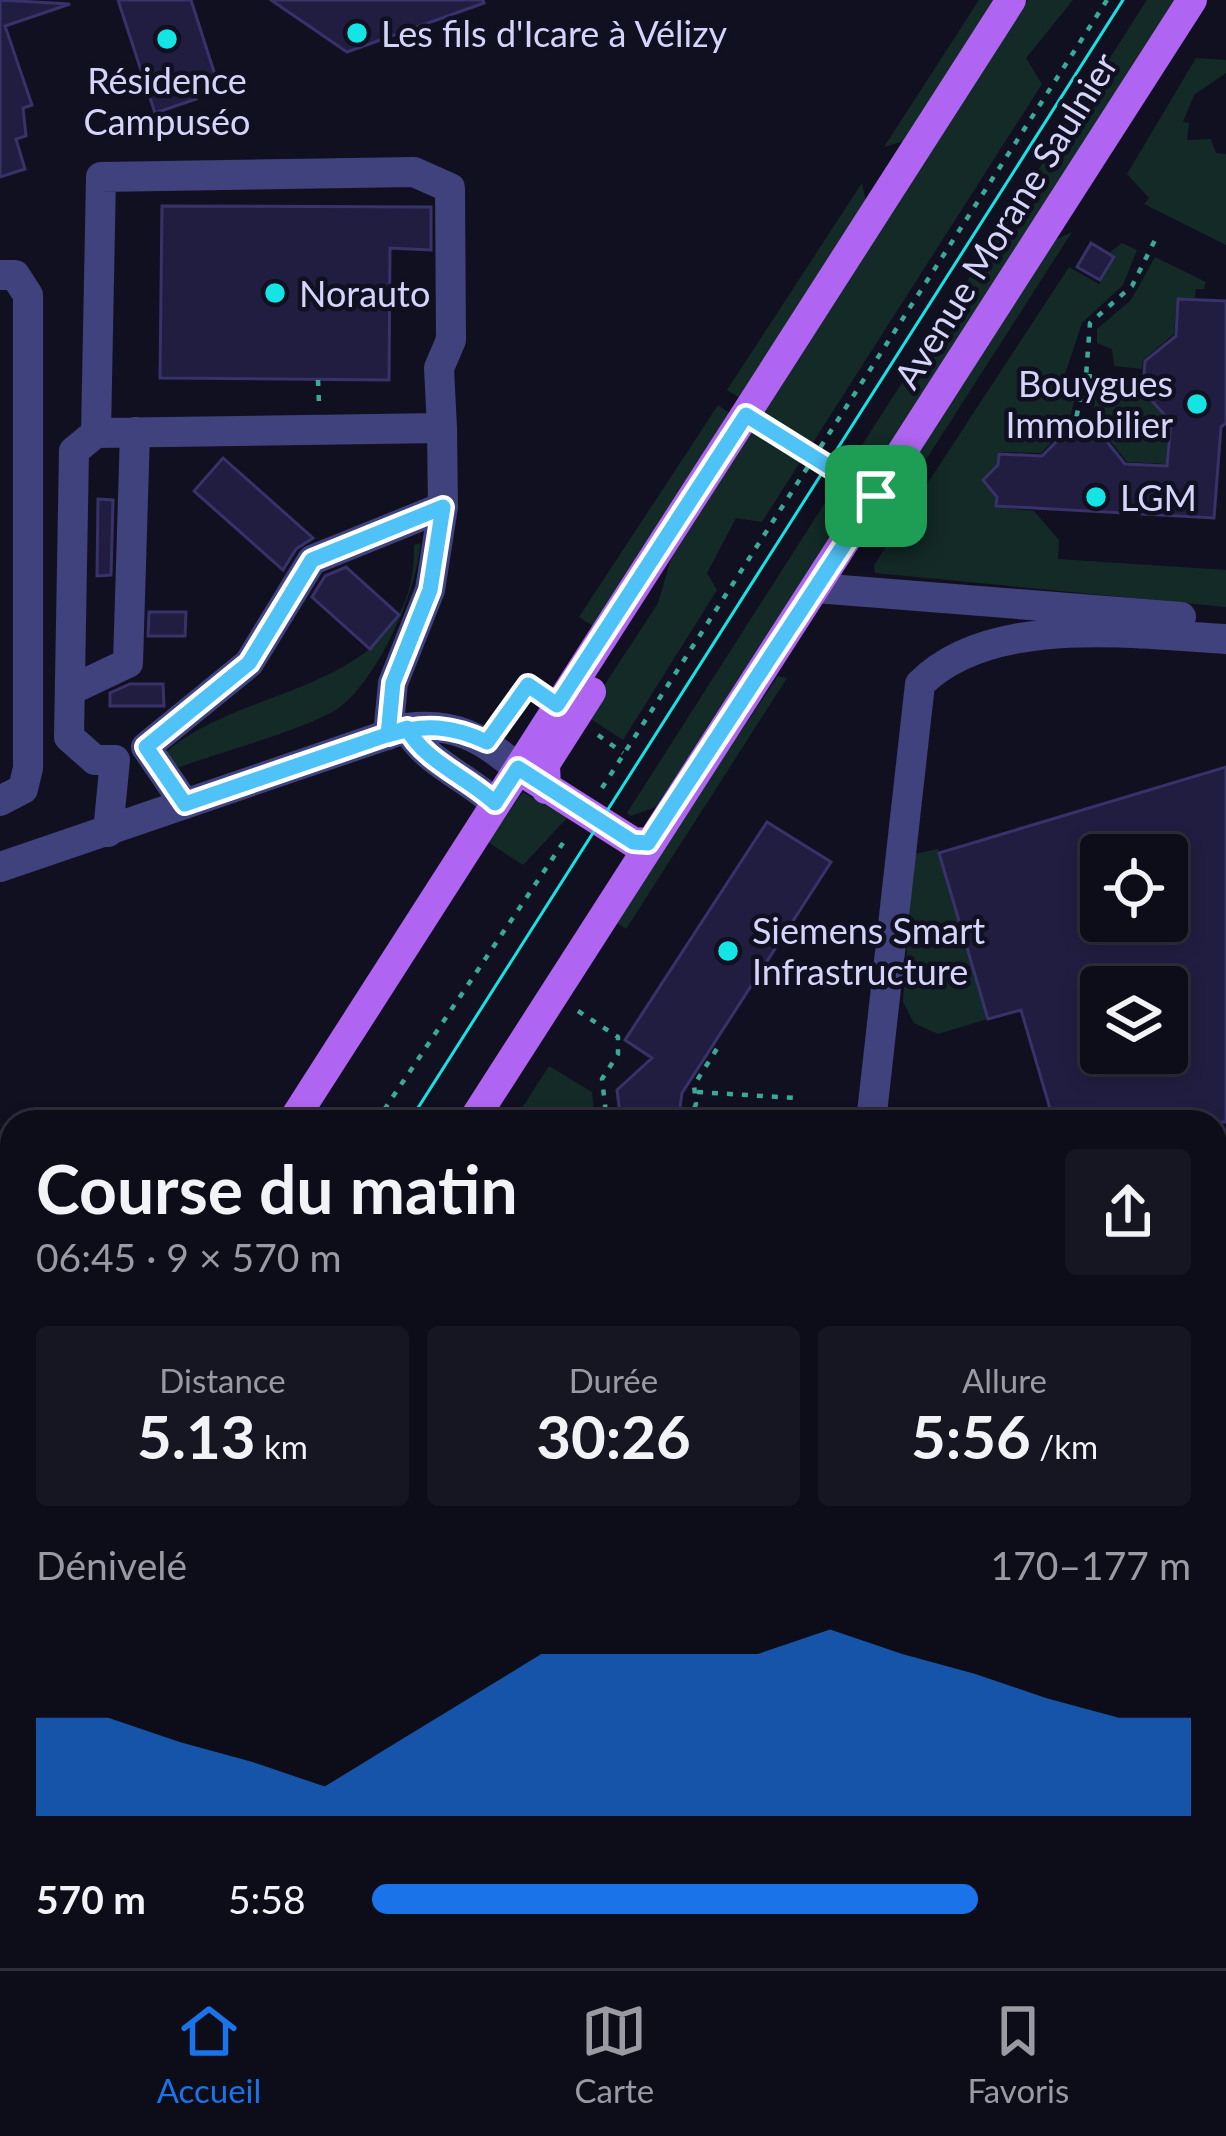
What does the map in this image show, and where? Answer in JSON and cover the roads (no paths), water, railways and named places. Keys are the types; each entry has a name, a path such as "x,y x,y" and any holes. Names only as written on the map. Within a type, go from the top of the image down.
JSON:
{"main road":[{"path":"300,1110 1011,0"},
{"name":"Avenue Morane Saulnier","path":"480,1110 1192,0"},
{"path":"546,789 545,764 614,656 613,627"},
{"path":"518,768 633,842 648,843"}],"street":[{"path":"96,433 101,177 414,172 450,188 452,340 439,368 443,507 430,590 393,683 398,732 419,752 465,776 495,803"},
{"path":"0,275 15,275 28,296 28,768 22,789 0,801"},
{"path":"442,428 96,433 74,452 69,737 95,760 116,760 146,747 249,663 312,560 443,507"},
{"path":"71,690 128,663 135,432"},
{"path":"816,588 1226,620"},
{"path":"1019,639 1021,604"},
{"path":"872,1110 920,684 941,663 1019,639 1085,632 1226,639"},
{"path":"0,867 398,732 458,729 487,742 518,768"},
{"path":"146,747 185,804"},
{"path":"107,832 116,760"}],"tram line":[{"path":"417,1110 1123,0"}],"place":[{"name":"Les fils d'Icare à Vélizy","path":"357,33"},
{"name":"Résidence Campuséo","path":"167,39"},
{"name":"Norauto","path":"275,293"},
{"name":"Bouygues Immobilier","path":"1197,404"},
{"name":"LGM","path":"1096,497"},
{"name":"Siemens Smart Infrastructure","path":"728,951"}]}
